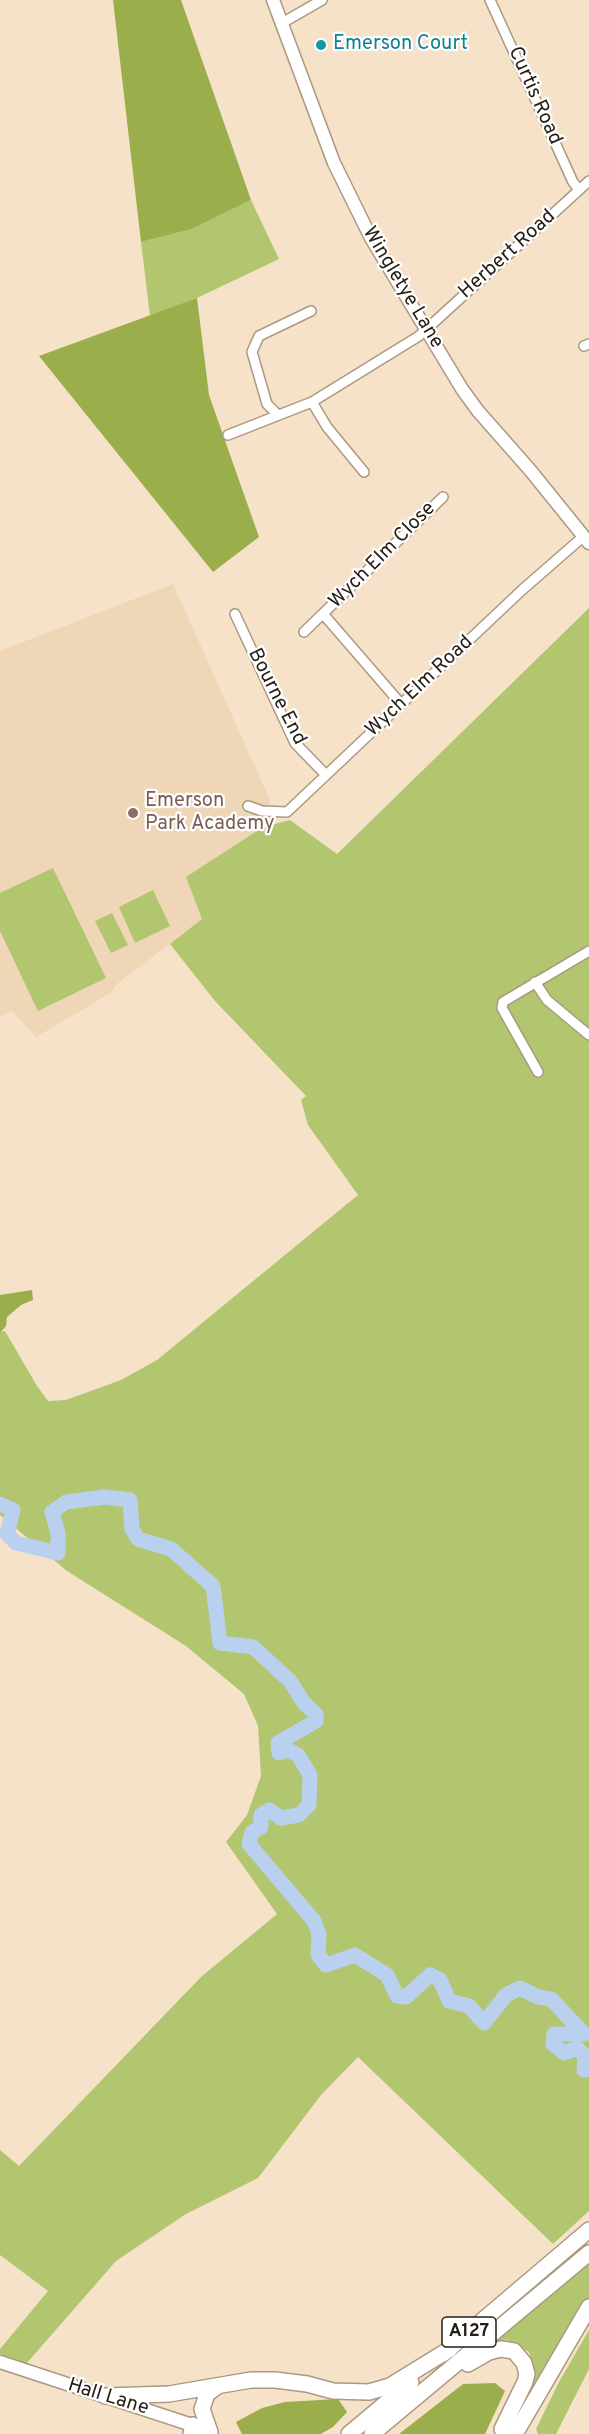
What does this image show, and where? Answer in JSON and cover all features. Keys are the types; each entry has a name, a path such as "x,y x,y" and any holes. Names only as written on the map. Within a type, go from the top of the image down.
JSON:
{"highway":[{"name":"A127","path":"349,2434 589,2230"},
{"name":"A127","path":"372,2434 589,2253"},
{"path":"506,2433 589,2307"},
{"name":"A127","path":"105,2397 169,2394 225,2383 275,2380 333,2391 369,2392 390,2386 450,2349"},
{"path":"387,2422 477,2358 489,2352 508,2349 520,2356 527,2374 506,2433"},
{"path":"213,2433 203,2415 204,2400 211,2389 225,2383"}],"street":[{"name":"Wingletye Lane","path":"273,0 338,172 371,238 462,389 478,411 587,537"},
{"path":"282,23 322,0"},
{"name":"Curtis Road","path":"490,0 573,182 579,190"},
{"name":"Herbert Road","path":"228,435 312,402 419,336 589,181"},
{"path":"278,415 267,404 252,352 259,336 311,311"},
{"path":"312,402 327,427 364,472"},
{"name":"Wych Elm Close","path":"304,632 443,497"},
{"name":"Wych Elm Road","path":"248,806 262,811 286,812 522,590 587,537"},
{"name":"Bourne End","path":"235,614 295,743 326,775"},
{"name":"Wych Elm Close","path":"324,615 401,705"},
{"path":"538,1072 502,1008 503,1002 589,951"},
{"path":"535,982 547,1000 589,1035"},
{"name":"Hall Lane","path":"0,2362 105,2397 192,2430 213,2433"}],"shaded area":[{"name":"Emerson Park Academy","path":"173,584 270,800 263,827 186,877 203,919 118,983 111,993 36,1037 12,1011 0,1017 0,651"}],"green space":[{"path":"113,0 181,0 251,200 192,229 141,242"},
{"path":"251,200 279,259 197,298 150,316 141,242 192,229"},
{"path":"197,298 209,395 259,537 213,572 39,356"},
{"path":"589,608 589,2211 553,2244 358,2057 321,2095 258,2178 186,2214 116,2261 26,2364 0,2354 0,2349 48,2291 0,2255 0,2150 19,2166 201,1977 277,1914 226,1842 247,1815 261,1776 258,1726 244,1694 186,1646 67,1571 0,1515 0,1332 5,1331 48,1401 66,1400 121,1380 157,1360 358,1195 308,1125 301,1100 306,1096 215,1001 170,944 202,919 186,877 263,827 290,820 337,854"},
{"path":"53,868 106,978 38,1011 0,931 0,893"},
{"path":"153,890 170,926 135,943 119,907"},
{"path":"112,913 128,945 111,953 95,921"},
{"path":"32,1290 33,1300 21,1305 7,1317 6,1326 0,1333 0,1295"},
{"path":"589,2260 589,2299 527,2405 535,2379 529,2352 507,2340 485,2346"},
{"path":"589,2330 589,2369 556,2434 538,2434 536,2429 559,2382"},
{"path":"495,2383 505,2391 485,2434 399,2434 463,2384"},
{"path":"338,2399 347,2412 333,2427 321,2434 242,2434 236,2422 262,2408 285,2402"}],"waterway":[{"path":"0,1504 13,1510 7,1534 16,1543 58,1553 58,1533 52,1512 66,1502 104,1497 130,1500 132,1529 138,1539 171,1549 213,1586 220,1643 253,1647 290,1681 304,1703 316,1714 316,1721 278,1743 279,1753 288,1750 298,1755 310,1775 309,1805 299,1815 281,1818 269,1810 261,1815 261,1827 252,1832 249,1844 314,1921 319,1934 318,1955 326,1965 355,1955 387,1975 397,1996 406,1997 430,1975 440,1980 449,2001 469,2006 484,2023 506,1995 520,1988 538,1997 551,1999 584,2034 554,2034 553,2044 564,2053 577,2048 585,2056 584,2070 589,2069"}],"place":[{"name":"Emerson Court","path":"321,45"},
{"name":"Emerson Park Academy","path":"133,813"}]}
